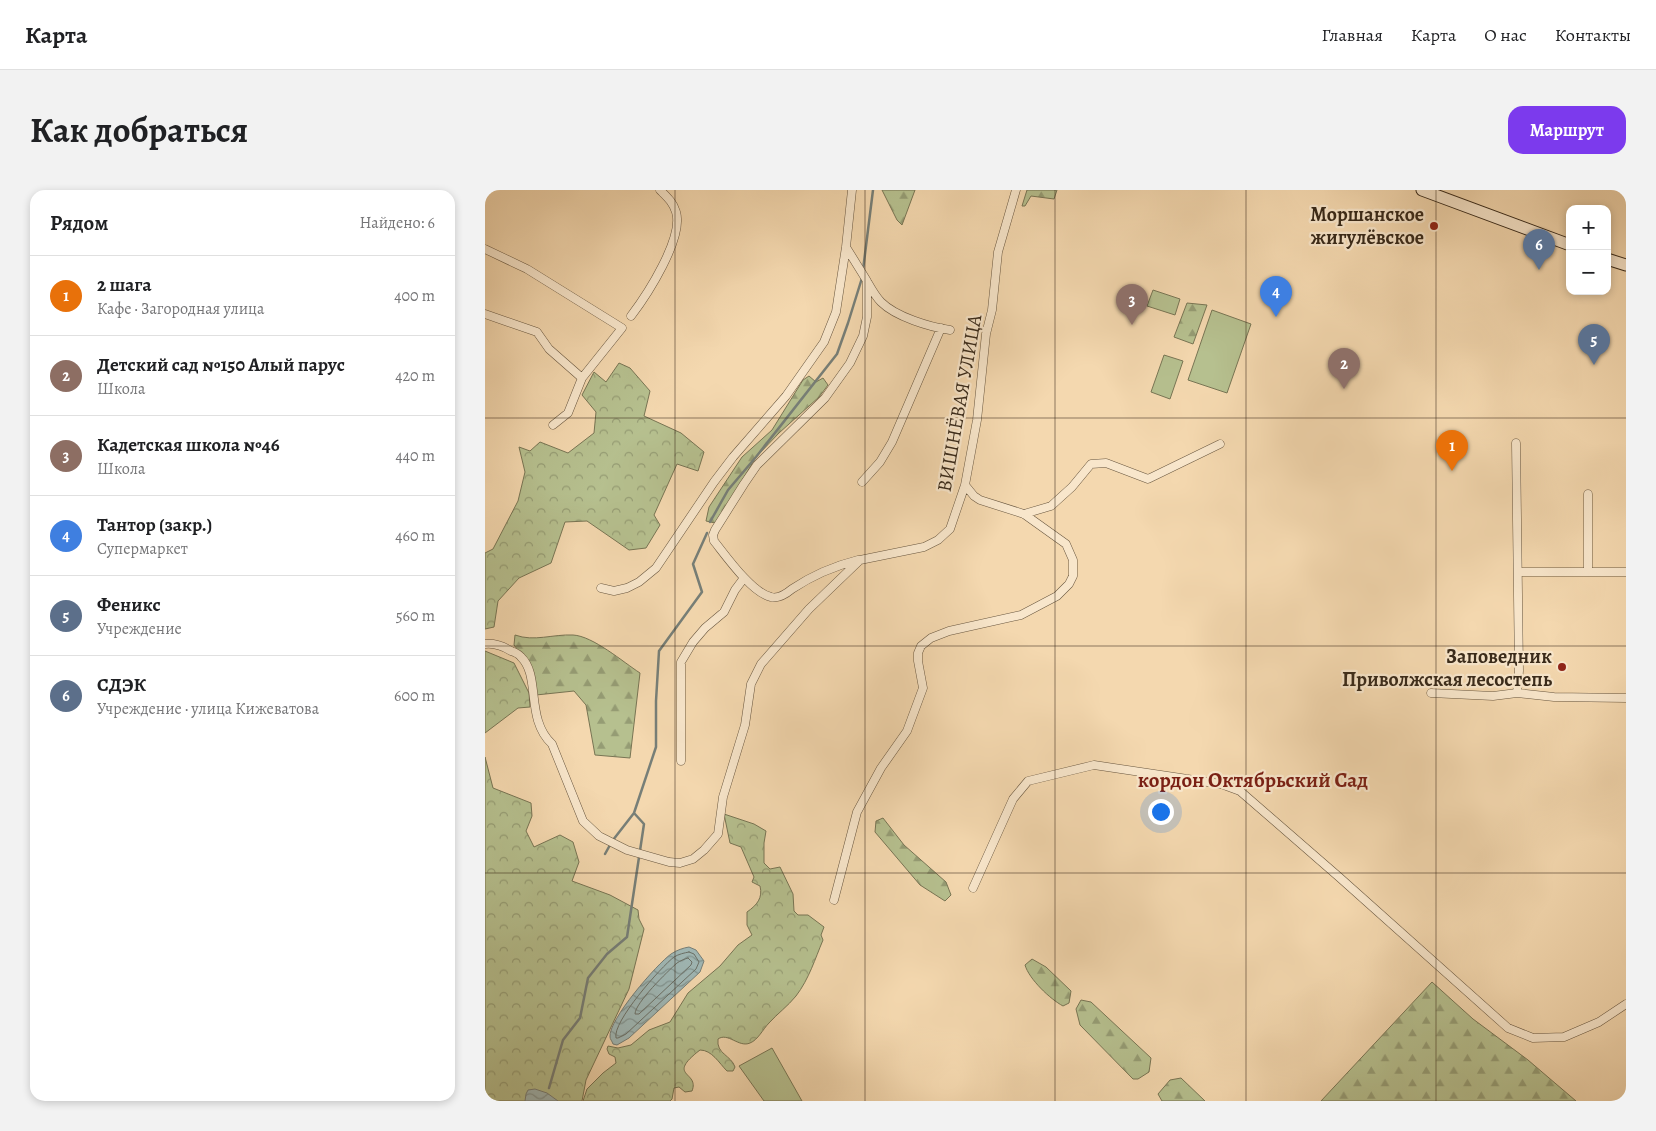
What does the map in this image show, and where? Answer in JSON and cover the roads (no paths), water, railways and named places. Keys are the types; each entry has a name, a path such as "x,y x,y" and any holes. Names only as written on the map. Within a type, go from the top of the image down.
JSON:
{"main road":[{"path":"1422,190 1566,244"},
{"path":"1611,260 1626,265"}],"street":[{"path":"631,316 642,303 666,261 677,226 676,213 670,199 660,190"},
{"path":"601,588 615,591 627,588 639,582 657,568 714,482 786,396 824,342 836,312 852,190"},
{"name":"ВИШНЁВАЯ УЛИЦА","path":"744,578 762,594 772,598 782,596 822,571 860,560 924,547 938,540 950,529 965,485 977,420 986,334 992,310 998,252 1016,190"},
{"path":"846,247 882,303 902,316 950,330"},
{"path":"485,248 527,270 622,328 583,378 567,413 553,425"},
{"path":"681,761 681,662 693,642 705,628 724,612 735,590 744,578 714,541 713,535 757,465 825,398 850,363 866,326 867,281"},
{"path":"485,314 537,332 549,349 583,378"},
{"path":"862,482 880,462 893,442 941,328"},
{"path":"1516,443 1519,671 1517,693"},
{"path":"1024,514 1051,506 1072,487 1091,464 1106,462 1148,479 1220,444"},
{"path":"834,900 857,812 881,768 907,731 923,688 918,661 918,653 921,646 931,638 949,631 1021,615 1057,596 1069,584 1073,576 1073,560 1066,544 1024,514 980,500 965,485"},
{"path":"1588,494 1588,572"},
{"path":"485,644 491,643 506,648 522,657 530,672 534,712 545,738 552,744 583,820 599,836 627,850 669,862 680,863 693,859 718,834 723,797 745,725 751,684 761,664 809,609 860,560"},
{"path":"1518,572 1626,572"},
{"path":"1431,693 1493,696 1517,693 1554,698 1626,698"},
{"path":"973,888 1013,799 1028,781 1094,765 1221,784 1240,791 1508,1028 1533,1038 1564,1037 1599,1022 1626,1004"}],"water":[{"path":"689,947 696,950 704,961 700,972 629,1038 617,1045 613,1044 610,1037 611,1029 635,993 655,969 671,954"},
{"path":"535,1089 547,1093 558,1101 525,1101 528,1090"}],"waterway":[{"path":"863,270 873,190"},
{"path":"710,522 728,490 837,354 862,278"},
{"path":"549,1088 563,1040 580,1018 588,978 607,954 627,937 644,824 634,813 656,747 659,651 702,592 693,564 707,533"},
{"path":"613,840 634,813"},
{"path":"605,854 610,845"}],"place":[{"name":"Моршанское жигулёвское","path":"1434,226"},
{"name":"СДЭК","path":"1539,270"},
{"name":"Тантор (закр.)","path":"1276,317"},
{"name":"Кадетская школа №46","path":"1132,325"},
{"name":"Феникс","path":"1594,365"},
{"name":"Детский сад №150 Алый парус","path":"1344,389"},
{"name":"2 шага","path":"1452,471"},
{"name":"Заповедник Приволжская лесостепь","path":"1562,667"}],"district":[{"name":"кордон Октябрьский Сад","path":"1253,780"}]}
